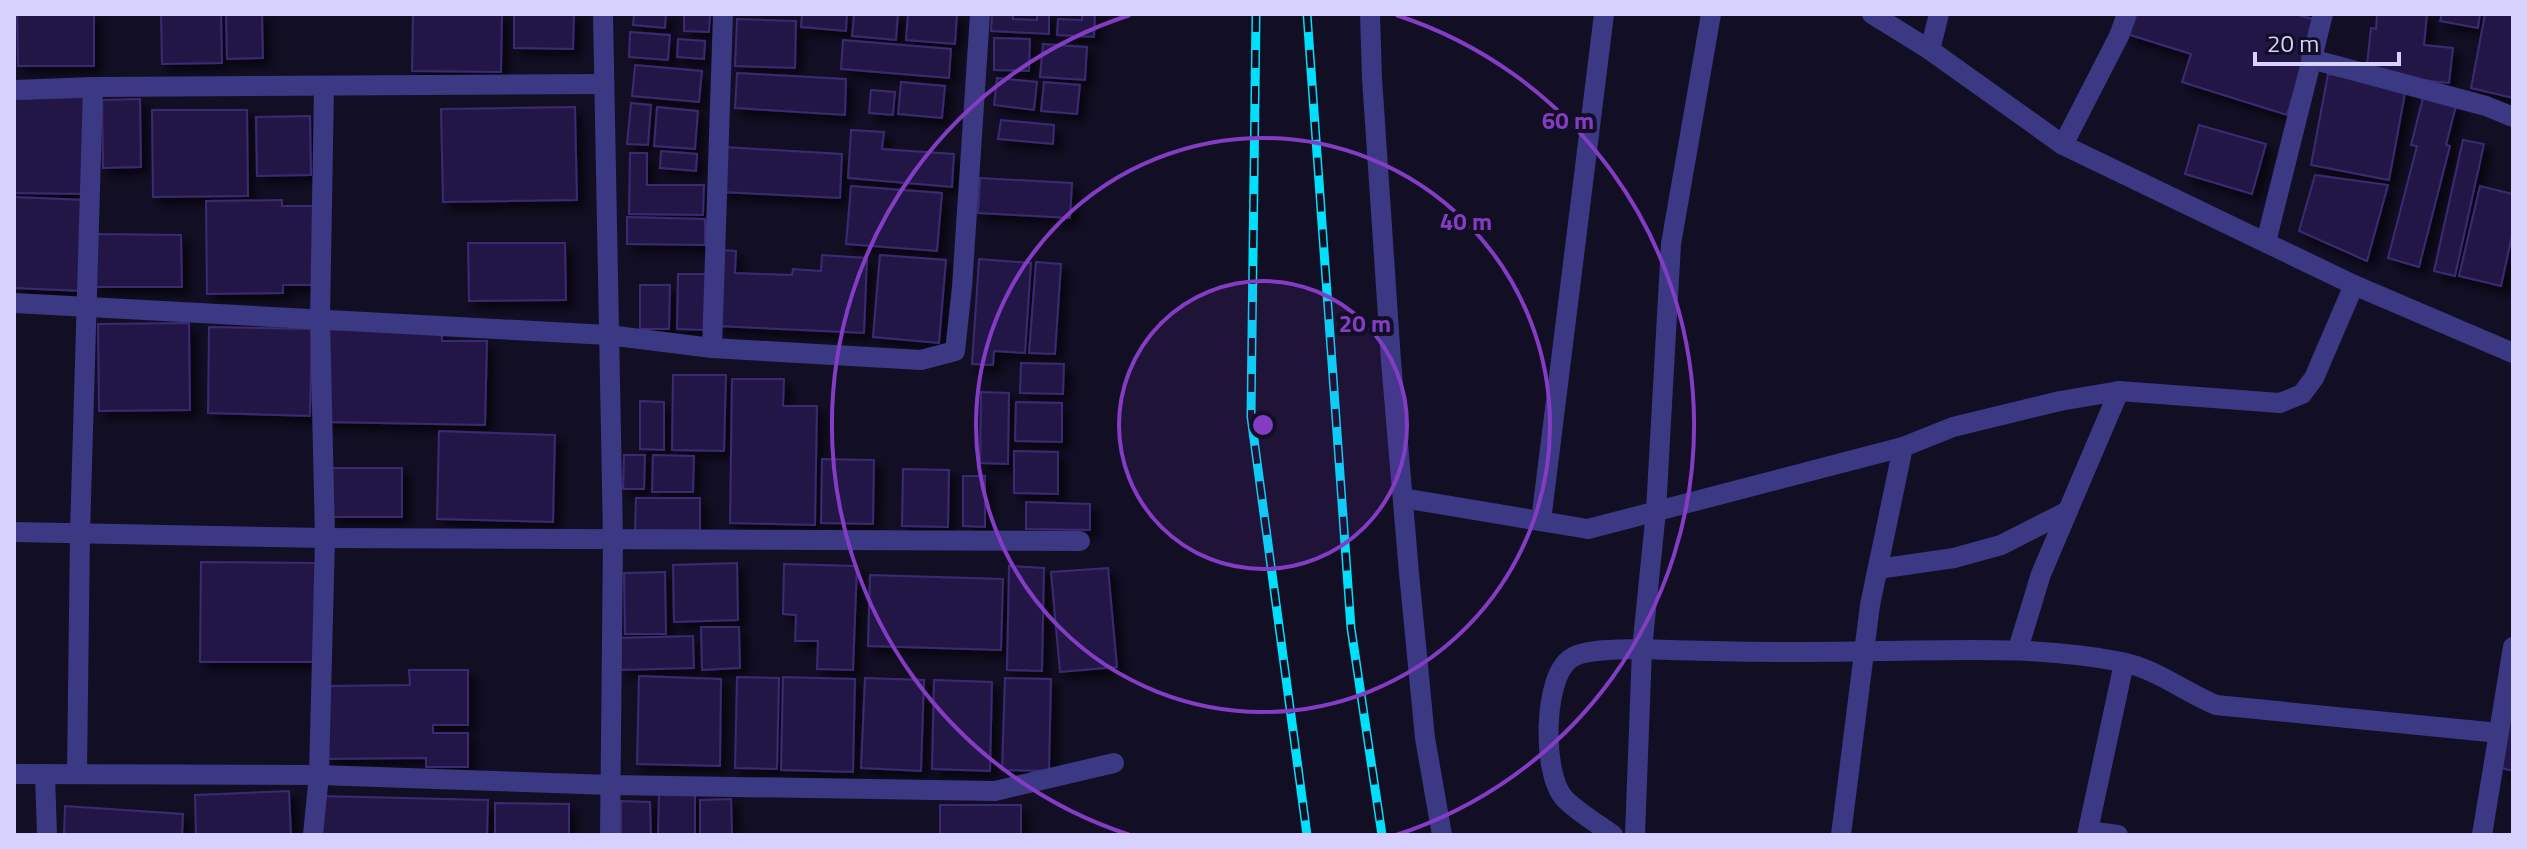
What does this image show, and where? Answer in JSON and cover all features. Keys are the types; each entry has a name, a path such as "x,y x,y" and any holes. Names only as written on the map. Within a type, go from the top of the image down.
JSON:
{"street":[{"path":"603,14 613,539 610,835"},
{"path":"712,348 723,14"},
{"path":"14,303 608,335 712,348 921,360 955,351 980,14"},
{"path":"1370,14 1376,141 1403,498 1425,738 1442,835"},
{"path":"1541,521 1604,14"},
{"path":"1635,835 1642,649 1656,511 1671,244 1711,14"},
{"path":"1872,14 1930,50 2063,145 2354,285 2513,353"},
{"path":"1930,50 1939,14"},
{"path":"2063,145 2119,36 2127,14"},
{"path":"2266,242 2323,14"},
{"path":"2311,59 2486,106 2513,117"},
{"path":"14,90 603,84"},
{"path":"77,774 80,533 93,87"},
{"path":"313,835 319,775 325,538 320,319 324,87"},
{"path":"1403,498 1588,529 1903,447 1953,427 2060,401 2119,391 2280,403 2302,394 2314,378 2354,285"},
{"path":"2018,649 2041,574 2119,391"},
{"path":"1841,835 1864,652 1903,447"},
{"path":"1878,569 1954,558 2001,545 2068,511"},
{"path":"14,532 325,538 1080,541"},
{"path":"2482,835 2513,647"},
{"path":"1613,835 1562,796 1550,761 1548,729 1557,672 1571,658 1584,653 1642,649 1767,654 2018,649 2124,663 2155,674 2191,695 2216,705 2499,733"},
{"path":"2118,835 2088,833 2124,663"},
{"path":"14,774 319,775 611,785 995,791 1114,763"},
{"path":"45,774 47,835"}],"building":[{"path":"17,14 94,14 94,66 18,66"},
{"path":"161,14 221,14 222,63 162,64"},
{"path":"226,14 262,14 263,58 227,59"},
{"path":"413,14 502,14 501,72 412,71"},
{"path":"514,14 574,14 573,49 514,48"},
{"path":"634,14 666,14 665,28 633,25"},
{"path":"684,14 710,14 709,32 684,31"},
{"path":"802,14 847,14 846,31 801,27"},
{"path":"854,14 898,14 896,40 852,36"},
{"path":"908,14 957,14 955,44 906,40"},
{"path":"992,14 1013,14 1013,19 1037,20 1037,14 1049,14 1049,34 991,31"},
{"path":"1082,14 1095,14 1094,37 1057,35 1058,19 1082,20"},
{"path":"2133,14 2295,14 2316,20 2287,115 2182,82 2191,54 2127,34"},
{"path":"2377,14 2427,14 2424,45 2453,48 2449,83 2366,74 2371,28 2376,29"},
{"path":"2442,14 2480,14 2478,28 2440,21"},
{"path":"2485,14 2513,14 2513,98 2471,88"},
{"path":"737,19 796,21 795,68 735,66"},
{"path":"630,32 670,35 668,60 629,57"},
{"path":"994,38 1030,39 1029,71 994,70"},
{"path":"678,39 705,41 704,59 677,57"},
{"path":"843,40 951,49 949,78 841,69"},
{"path":"1043,44 1087,47 1085,80 1040,77"},
{"path":"635,65 702,71 699,102 632,96"},
{"path":"737,73 846,79 845,115 735,108"},
{"path":"2328,74 2406,88 2389,180 2311,165"},
{"path":"997,78 1037,82 1034,110 994,105"},
{"path":"901,82 945,86 942,118 898,114"},
{"path":"1044,82 1080,85 1077,114 1041,111"},
{"path":"871,90 895,92 893,115 869,113"},
{"path":"87,97 86,194 14,193 14,99"},
{"path":"2423,98 2456,106 2446,145 2450,146 2419,267 2388,258 2417,146 2411,145"},
{"path":"140,99 141,167 103,168 102,100"},
{"path":"631,103 651,105 648,145 627,144"},
{"path":"575,107 577,200 443,202 441,109"},
{"path":"657,107 698,111 695,149 654,146"},
{"path":"152,110 247,110 248,196 153,197"},
{"path":"310,116 311,175 257,176 256,117"},
{"path":"1001,120 1054,125 1053,144 998,139"},
{"path":"2199,125 2266,144 2252,194 2185,174"},
{"path":"851,130 884,132 882,149 954,154 952,187 848,178"},
{"path":"2463,140 2484,144 2455,276 2434,271"},
{"path":"724,147 842,154 840,198 721,192"},
{"path":"661,151 697,154 696,171 660,168"},
{"path":"630,153 647,153 647,185 704,185 703,215 629,214"},
{"path":"2315,175 2388,185 2367,261 2299,231"},
{"path":"980,178 1072,183 1070,218 978,213"},
{"path":"851,186 942,193 937,251 846,244"},
{"path":"2480,186 2513,194 2513,231 2501,286 2459,276"},
{"path":"14,197 86,200 82,291 14,288"},
{"path":"282,200 282,206 313,206 314,285 283,285 283,293 207,294 206,201"},
{"path":"627,217 705,219 705,245 627,244"},
{"path":"95,234 181,235 182,287 94,287"},
{"path":"468,243 565,243 566,300 469,301"},
{"path":"721,250 736,251 735,273 792,275 793,269 821,271 822,255 867,258 864,333 717,326"},
{"path":"880,255 946,260 939,343 873,337"},
{"path":"979,259 1031,263 1025,353 994,351 993,365 972,364"},
{"path":"1036,262 1061,264 1055,354 1029,353"},
{"path":"678,274 706,274 705,330 677,329"},
{"path":"640,285 670,285 669,329 640,329"},
{"path":"189,323 190,410 99,411 98,324"},
{"path":"209,327 312,329 310,416 208,413"},
{"path":"325,329 442,330 442,341 487,341 485,425 324,422"},
{"path":"1021,363 1064,364 1063,394 1020,393"},
{"path":"673,375 726,375 724,451 672,450"},
{"path":"732,379 784,379 783,406 817,406 815,525 730,523"},
{"path":"981,392 1009,393 1008,464 980,463"},
{"path":"640,401 664,402 664,450 640,449"},
{"path":"1016,402 1062,403 1062,442 1015,441"},
{"path":"439,431 555,435 553,522 437,519"},
{"path":"1014,451 1058,452 1058,494 1014,493"},
{"path":"624,455 645,455 644,489 623,489"},
{"path":"653,455 694,456 693,492 652,492"},
{"path":"822,459 874,460 873,524 821,523"},
{"path":"330,468 402,468 402,517 330,517"},
{"path":"903,469 949,470 948,527 902,526"},
{"path":"963,476 985,476 985,527 963,526"},
{"path":"636,498 700,498 700,531 635,530"},
{"path":"1026,502 1090,504 1090,530 1026,529"},
{"path":"201,562 318,563 317,662 200,662"},
{"path":"737,563 738,620 674,622 673,565"},
{"path":"784,564 857,566 853,670 817,669 818,641 795,641 796,615 783,614"},
{"path":"1009,566 1044,568 1042,671 1007,670"},
{"path":"1108,568 1117,667 1060,672 1051,572"},
{"path":"665,572 666,634 625,634 624,573"},
{"path":"870,575 1003,579 1001,650 868,646"},
{"path":"701,627 739,627 740,668 702,670"},
{"path":"693,636 694,668 621,670 620,638"},
{"path":"409,670 468,670 468,725 433,725 433,733 468,733 468,767 426,767 426,758 324,759 324,686 410,685"},
{"path":"639,676 721,679 720,766 637,764"},
{"path":"737,677 779,678 777,769 735,768"},
{"path":"783,677 855,679 853,772 781,770"},
{"path":"865,678 924,680 921,771 861,768"},
{"path":"1005,678 1051,679 1049,771 1002,770"},
{"path":"934,680 992,682 990,771 932,769"},
{"path":"2513,699 2513,771 2501,768"},
{"path":"289,791 291,835 196,835 195,795"},
{"path":"659,793 695,793 695,835 658,834"},
{"path":"320,796 488,800 487,835 319,835"},
{"path":"731,799 732,835 700,835 700,800"},
{"path":"621,801 650,802 651,835 621,835"},
{"path":"495,803 569,804 569,835 495,835"},
{"path":"940,805 1021,805 1021,835 940,835"},
{"path":"65,806 183,814 182,835 64,835"}],"railway":[{"path":"1256,14 1251,417 1307,835"},
{"path":"1307,14 1351,628 1382,835"}]}
